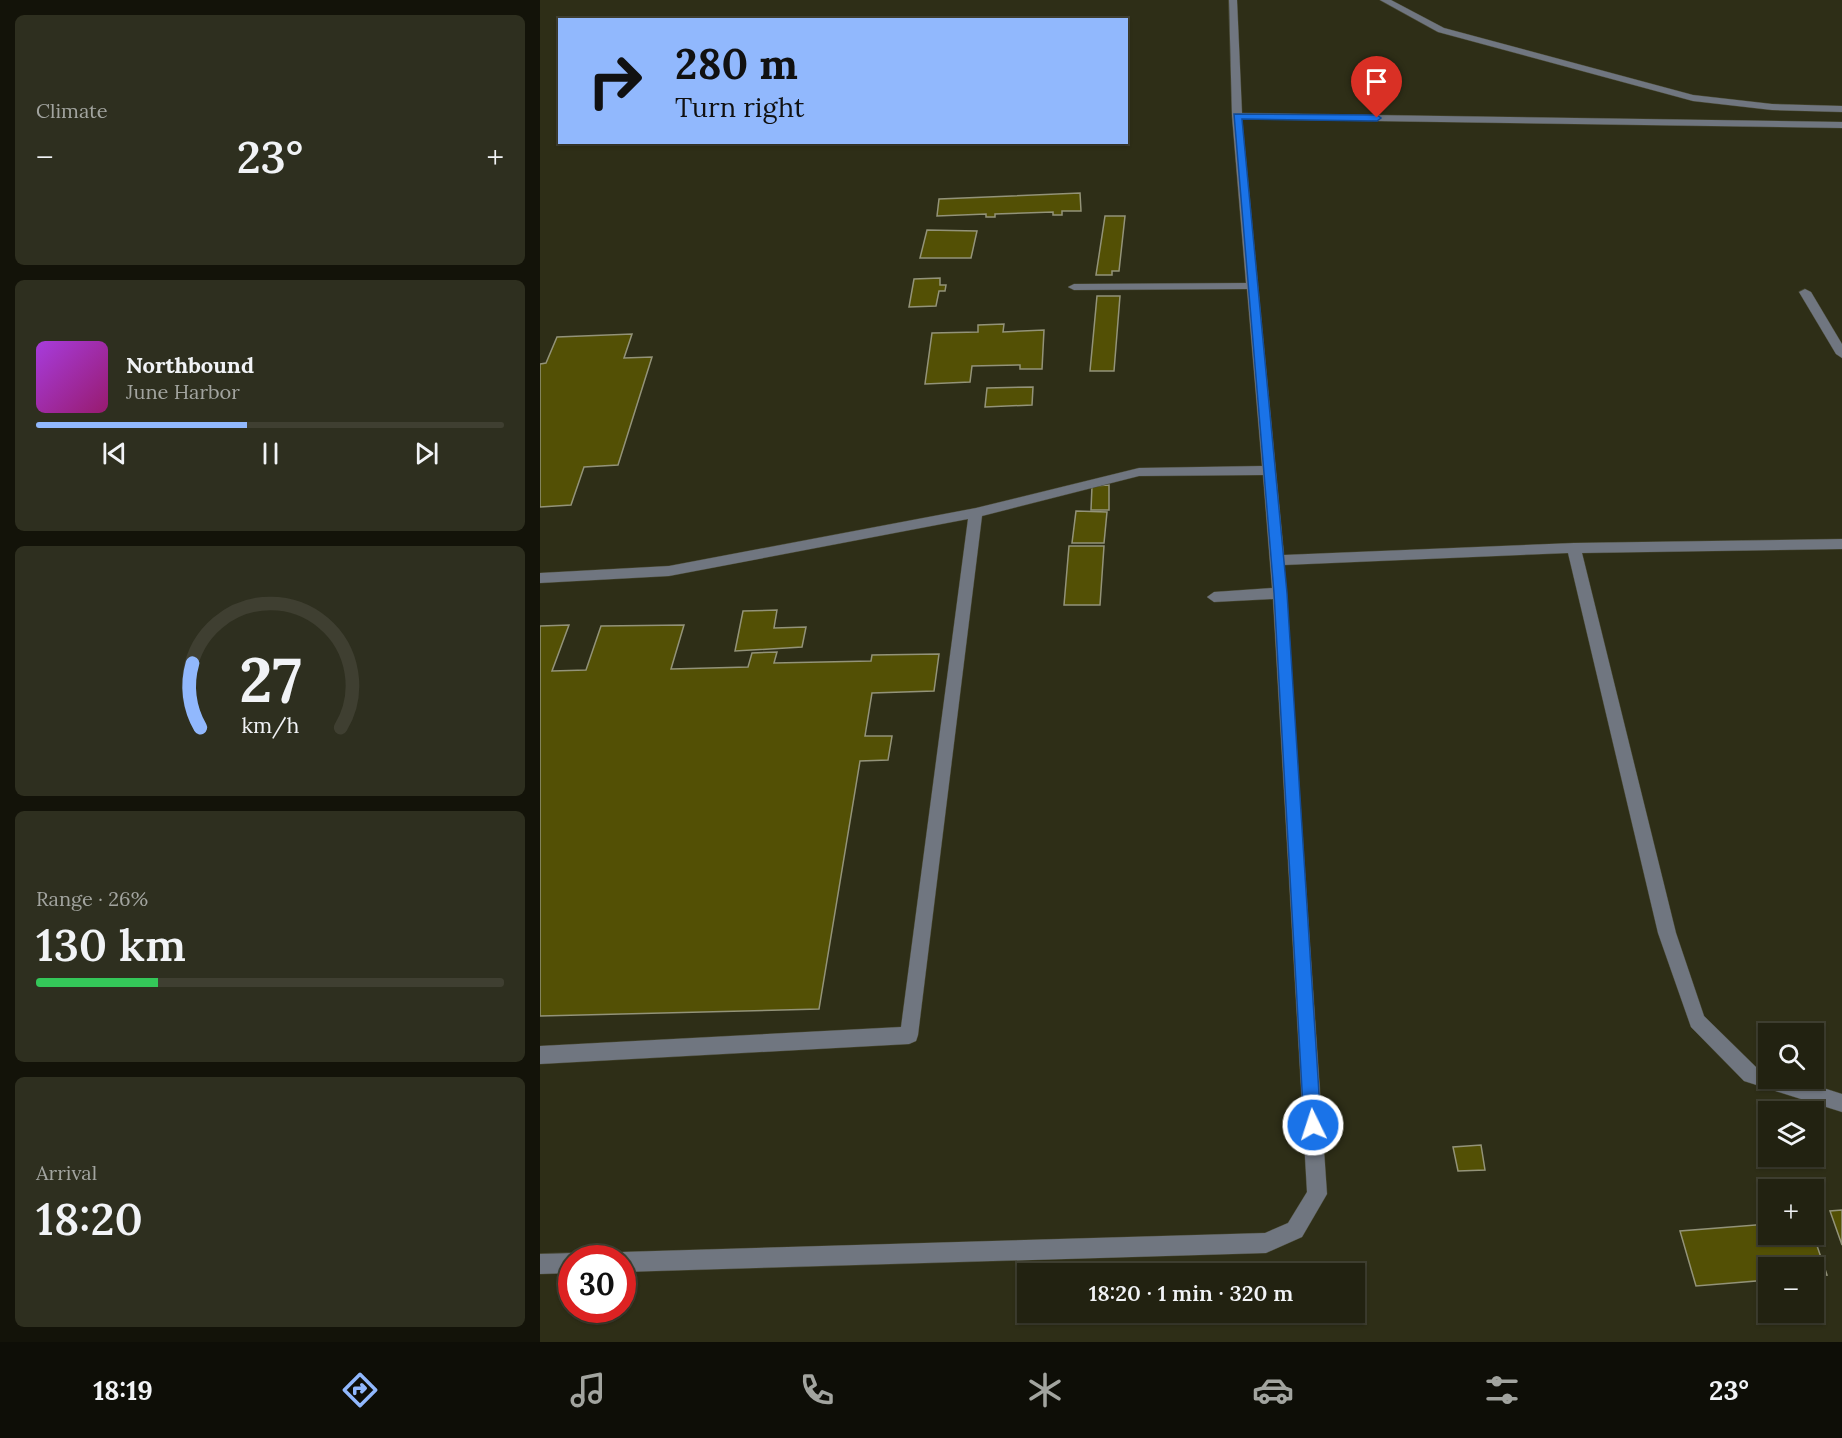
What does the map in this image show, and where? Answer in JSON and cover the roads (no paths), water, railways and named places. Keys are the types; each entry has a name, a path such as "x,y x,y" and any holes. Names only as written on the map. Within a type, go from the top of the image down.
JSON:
{"street":[{"path":"636,1262 1266,1243 1295,1230 1317,1194 1278,560 1237,116 1233,0"},
{"path":"1384,0 1441,30 1693,98 1772,107 1842,109"},
{"path":"1237,116 1842,125"},
{"path":"1074,287 1252,286"},
{"path":"1805,292 1842,354"},
{"path":"540,578 669,570 976,513 1139,472 1270,470"},
{"path":"540,1055 909,1035 976,513"},
{"path":"1278,560 1574,548 1842,544"},
{"path":"1574,548 1667,933 1697,1021 1751,1076 1842,1103"},
{"path":"1214,597 1280,593"},
{"path":"540,1264 558,1263"}]}
